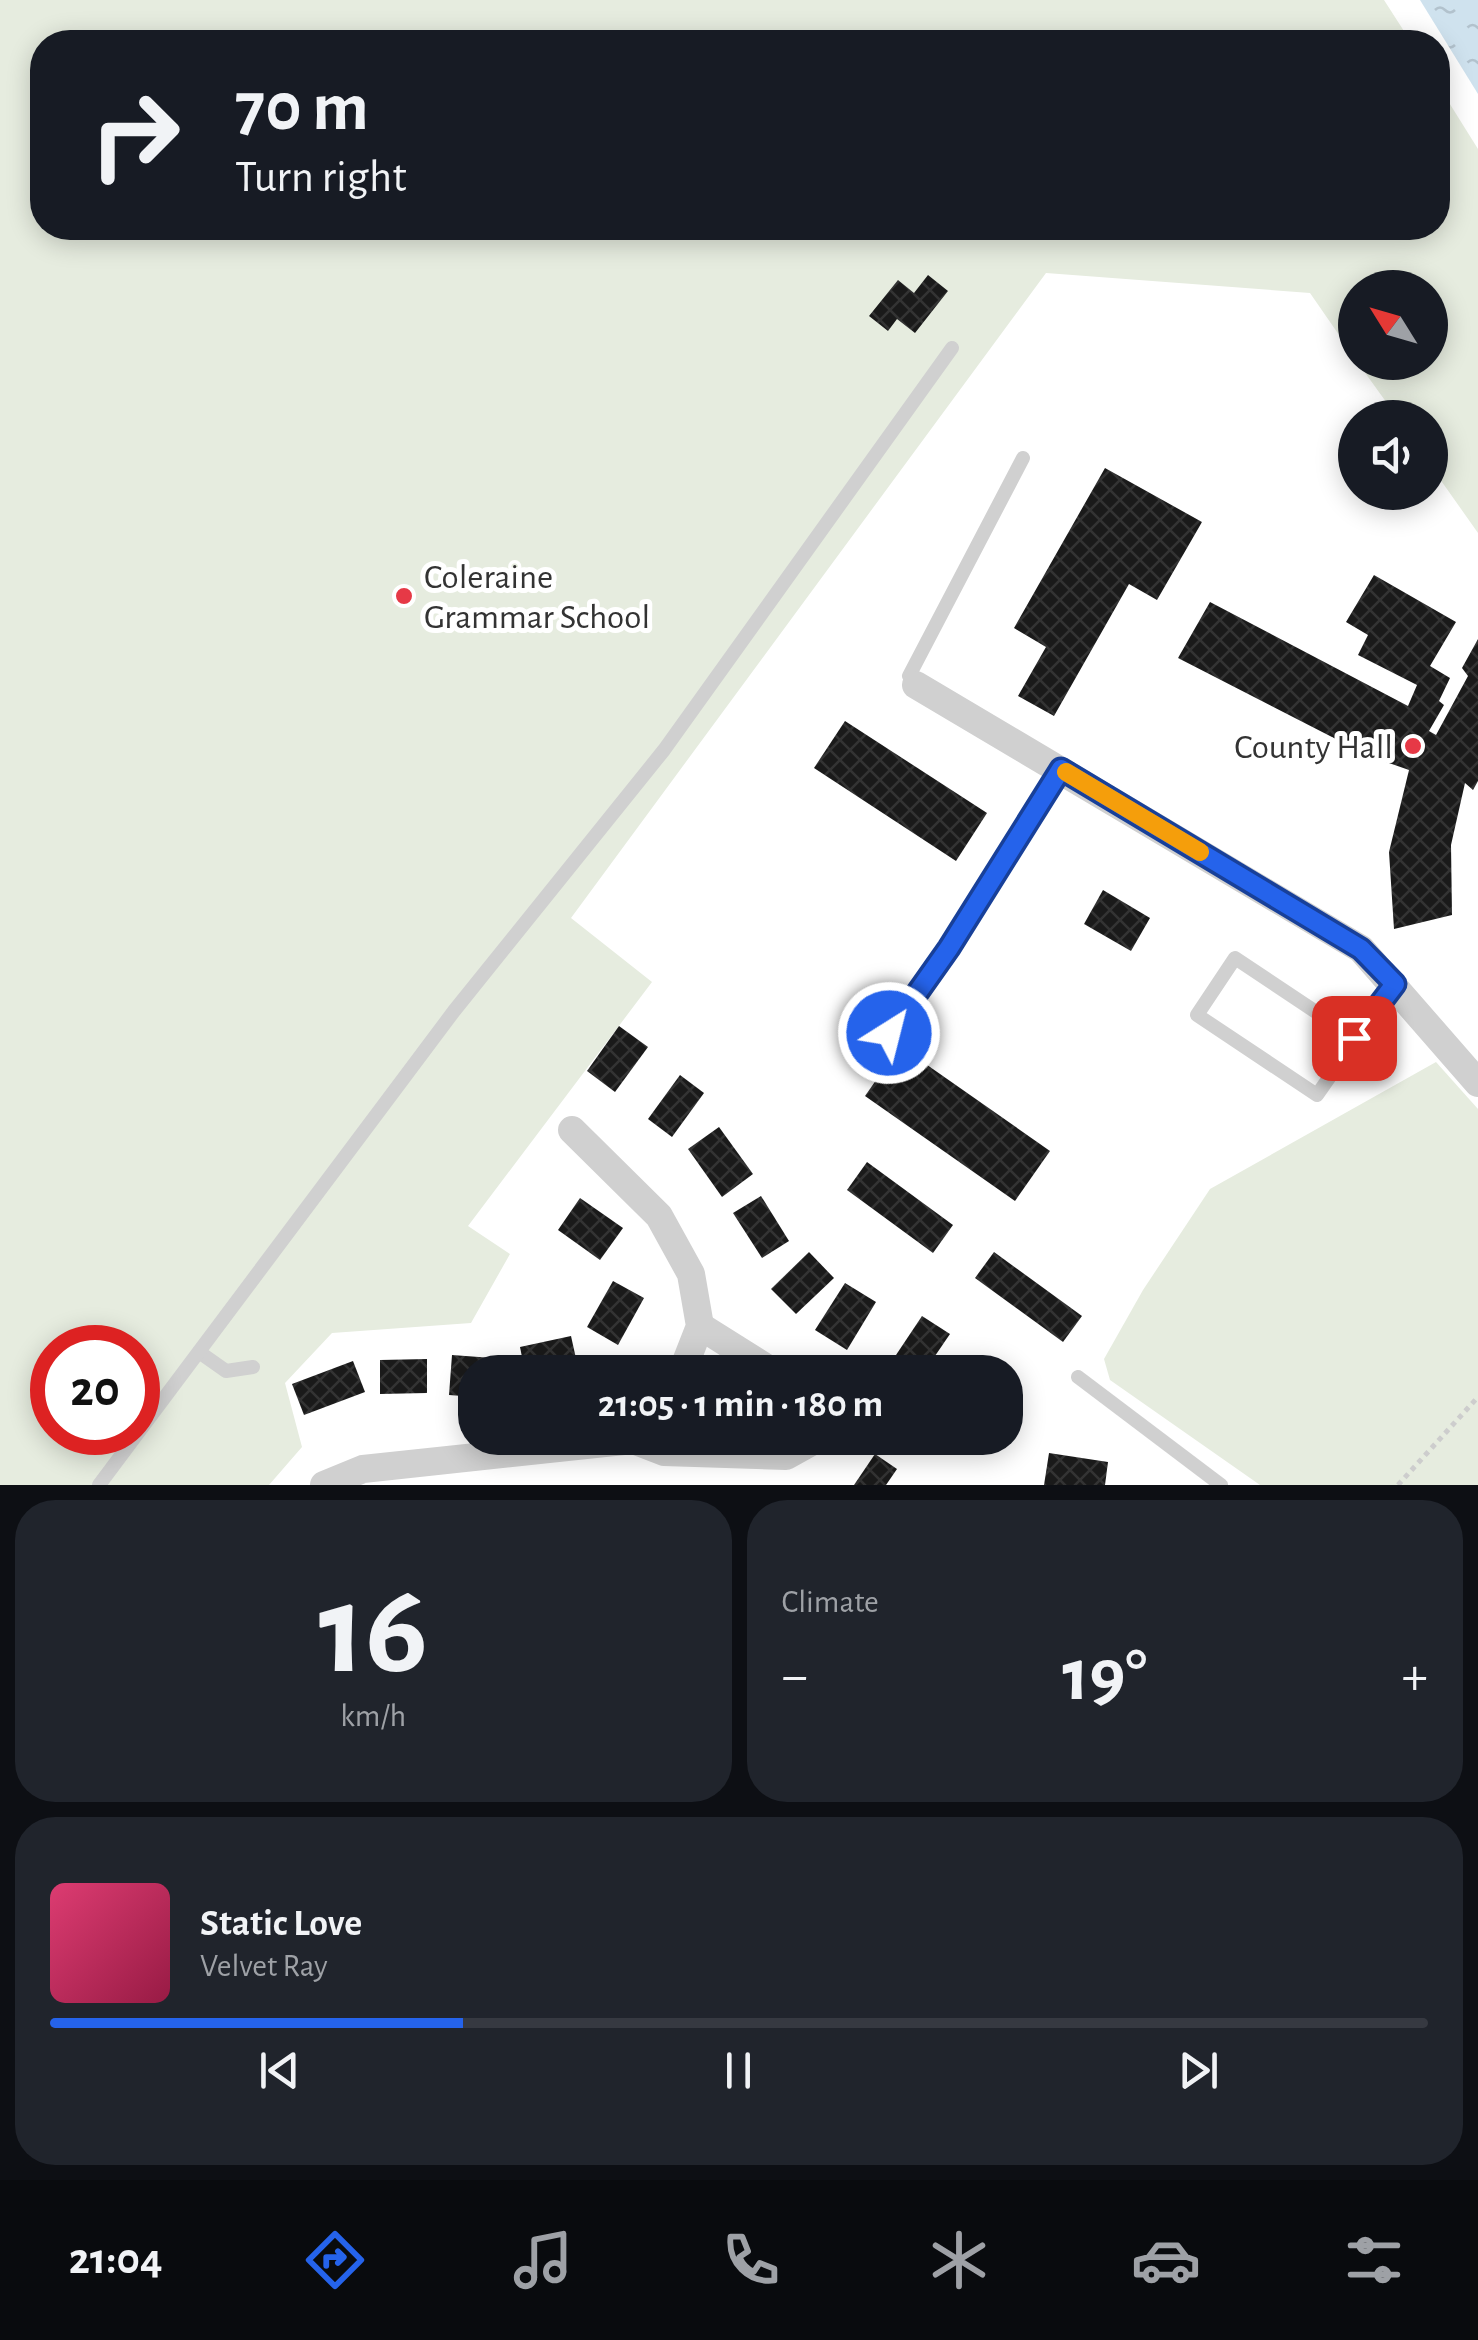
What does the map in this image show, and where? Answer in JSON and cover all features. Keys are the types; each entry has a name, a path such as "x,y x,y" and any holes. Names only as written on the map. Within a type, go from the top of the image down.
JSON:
{"street":[{"path":"916,686 1361,949 1478,1083"},
{"path":"572,1130 659,1216 691,1274 700,1326 689,1355"},
{"path":"700,1326 746,1355"},
{"path":"324,1485 363,1470 494,1455"},
{"path":"756,1455 788,1455"}],"lane":[{"path":"99,1485 454,1012 664,750 952,348"},
{"path":"916,686 909,676 1023,458"},
{"path":"889,1033 949,948 1061,769"},
{"path":"1354,1038 1235,958 1197,1015 1317,1094 1395,984"},
{"path":"200,1352 226,1371 252,1367"},
{"path":"1078,1377 1221,1485"}],"path":[{"path":"1398,1485 1478,1397"}],"shaded area":[{"name":"Coleraine Grammar School","path":"0,0 1384,0 1403,30 30,30 30,240 1450,240 1450,104 1478,149 1478,533 1448,490 1448,400 1385,400 1370,380 1448,380 1448,270 1338,270 1338,333 1310,293 1046,273 571,918 652,982 468,1226 510,1254 471,1323 332,1333 285,1383 302,1447 269,1485 0,1485"},
{"path":"1436,1062 1478,1109 1478,1485 1260,1485 1110,1380 1104,1359 1143,1290 1210,1189"}],"water":[{"path":"1420,0 1478,0 1478,94 1450,49 1450,30 1439,30"}],"building":[{"path":"928,275 948,291 915,333 897,319 888,331 869,316 898,280 914,293"},
{"path":"1105,468 1202,522 1157,600 1129,584 1054,716 1018,696 1046,647 1014,628"},
{"name":"County Hall","path":"1374,575 1456,622 1430,666 1450,678 1439,701 1444,705 1429,731 1436,735 1468,676 1462,668 1478,639 1478,781 1473,790 1465,783 1451,845 1452,915 1394,929 1389,852 1409,770 1369,756 1178,658 1210,602 1408,706 1417,685 1358,655 1368,635 1346,622"},
{"path":"845,721 987,813 956,861 814,768"},
{"path":"1103,890 1150,918 1131,951 1084,924"},
{"path":"619,1026 648,1047 615,1092 587,1071"},
{"path":"900,1046 1050,1151 1015,1201 865,1096"},
{"path":"680,1075 704,1093 672,1137 648,1119"},
{"path":"719,1127 753,1174 722,1197 688,1149"},
{"path":"867,1162 953,1225 933,1253 847,1190"},
{"path":"761,1196 789,1241 762,1258 733,1213"},
{"path":"580,1198 623,1228 600,1260 558,1230"},
{"path":"809,1252 834,1278 796,1314 771,1289"},
{"path":"994,1252 1082,1316 1063,1342 975,1278"},
{"path":"613,1281 644,1298 618,1345 587,1327"},
{"path":"845,1283 876,1302 847,1350 815,1330"},
{"path":"922,1316 950,1334 936,1355 896,1355"},
{"path":"571,1336 575,1355 522,1355 520,1347"},
{"path":"452,1355 458,1355 458,1396 449,1395"},
{"path":"427,1359 427,1393 380,1394 380,1360"},
{"path":"353,1361 365,1392 304,1415 292,1384"},
{"path":"1049,1453 1108,1462 1105,1485 1044,1485"},
{"path":"874,1455 897,1469 886,1485 854,1485"}],"slow traffic":[{"path":"1066,772 1200,852"}],"place":[{"name":"Coleraine Grammar School","path":"404,596"},
{"name":"County Hall","path":"1413,746"}],"route":[{"path":"889,1033 949,948 1061,769 1361,949 1395,984 1354,1038"}]}
